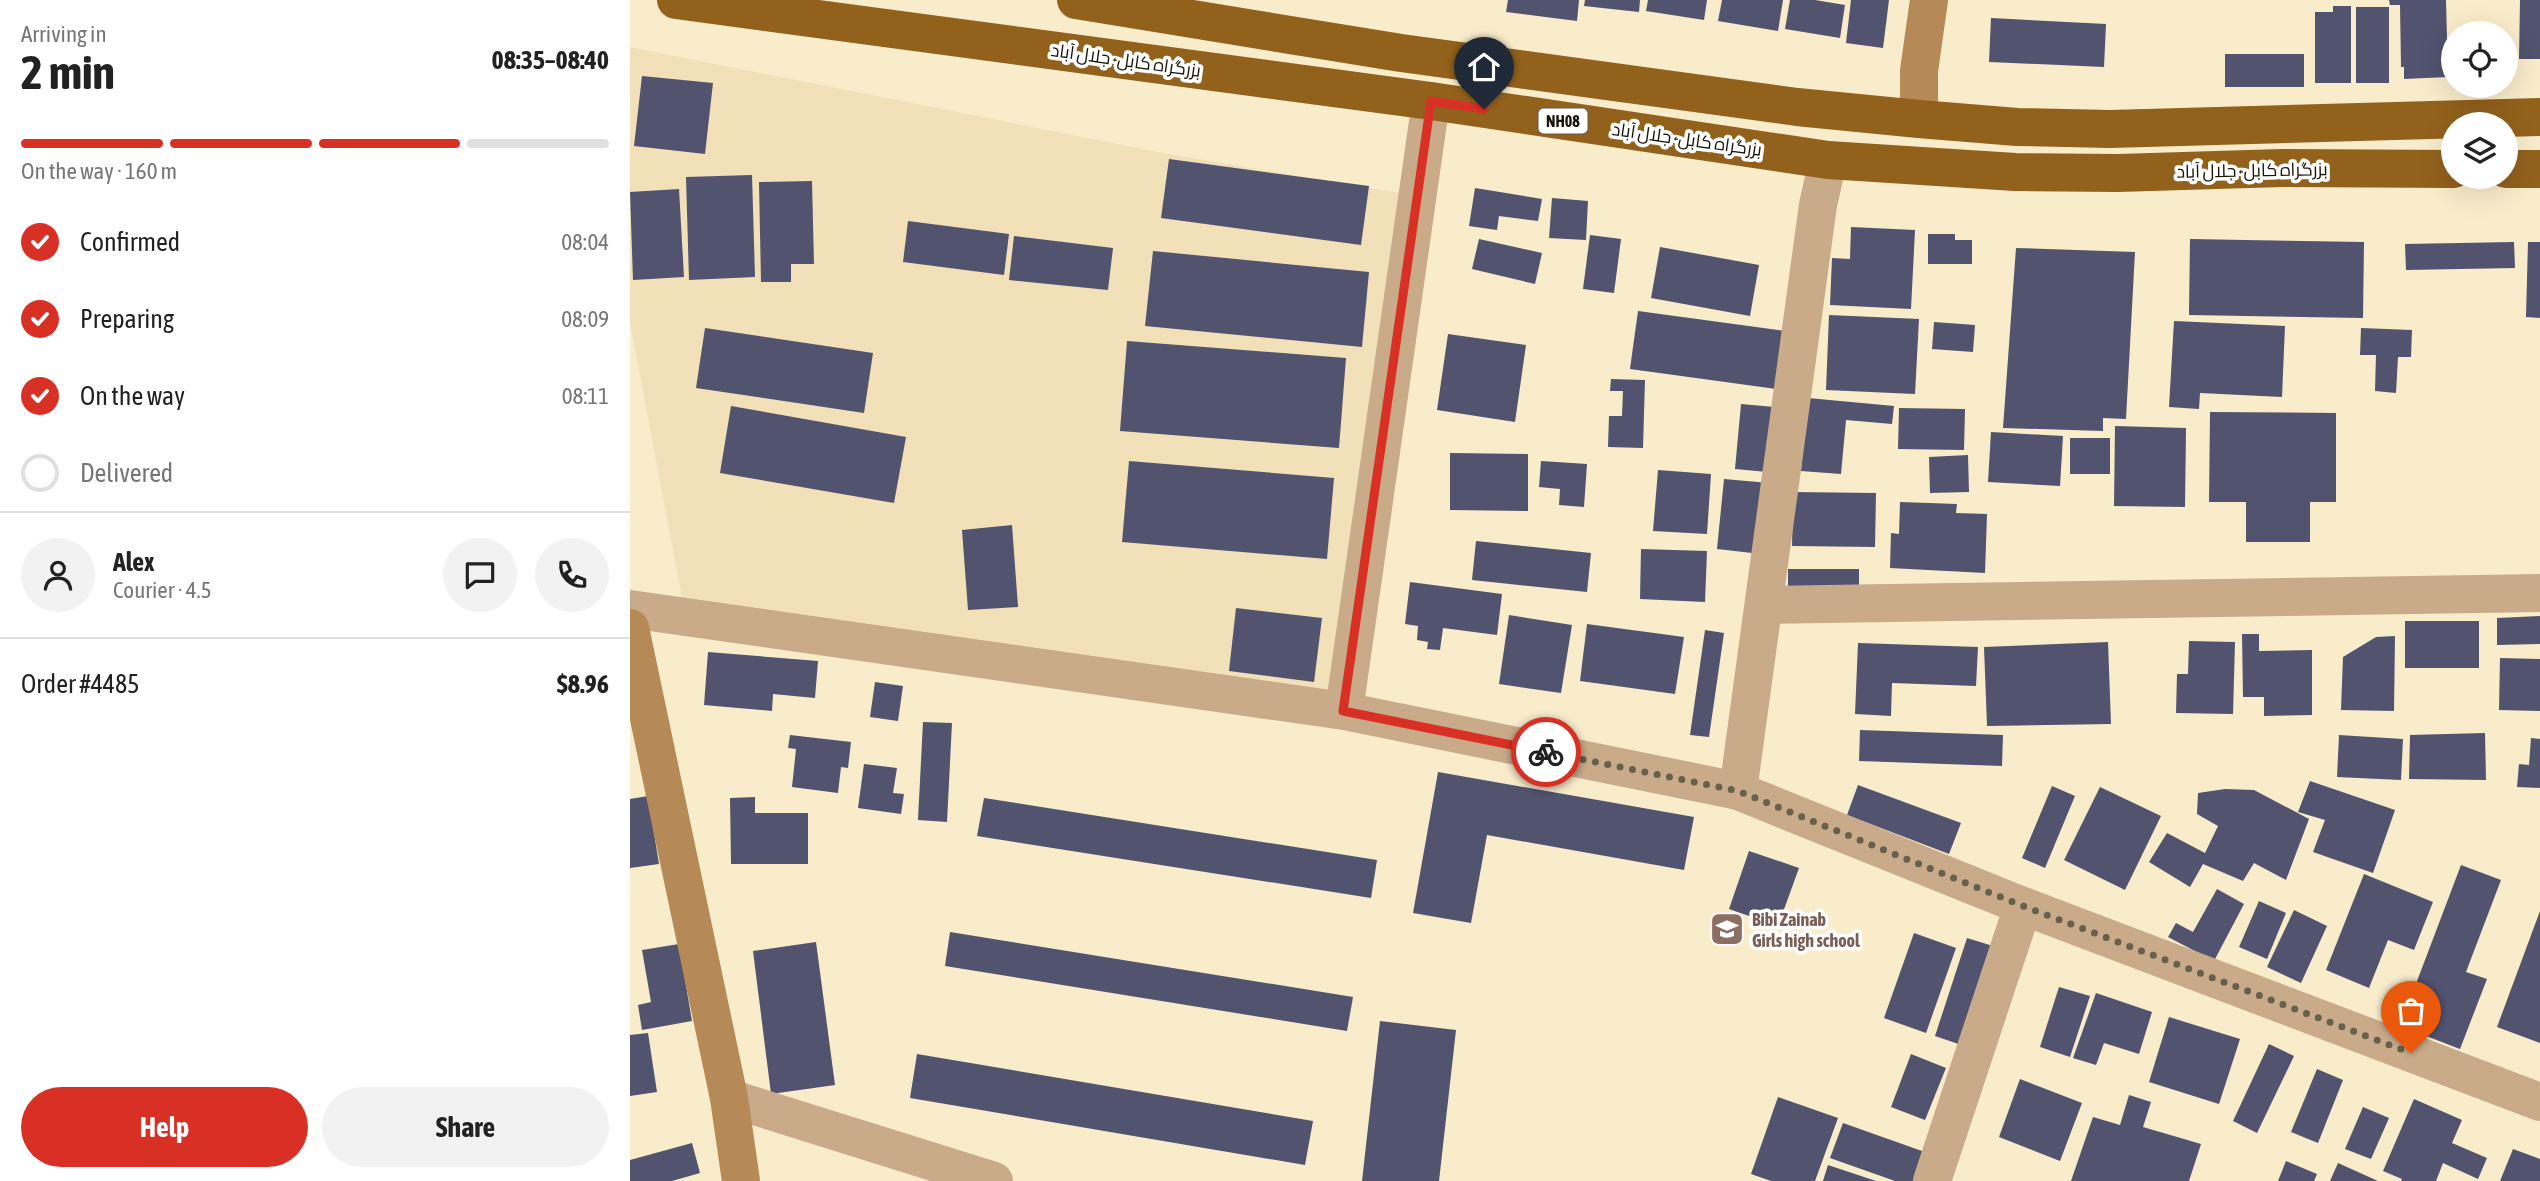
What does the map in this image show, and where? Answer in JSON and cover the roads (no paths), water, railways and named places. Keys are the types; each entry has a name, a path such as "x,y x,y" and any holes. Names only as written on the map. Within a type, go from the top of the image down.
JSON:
{"highway":[{"name":"بزرگراه کابل- جلال آباد","path":"676,0 1431,101 1829,160 2015,172 2441,169"},
{"path":"1076,0 1401,53 1797,107 2017,127 2110,129 2540,117"},
{"path":"2518,169 2540,169"}],"main road":[{"path":"1919,119 1919,71 1929,0"},
{"path":"630,628 729,1098 741,1181"}],"street":[{"path":"1343,711 1431,101"},
{"path":"1738,791 1818,205 1829,160"},
{"path":"1764,605 2540,593"},
{"path":"630,609 1343,711 1738,791 2023,906 2540,1102"},
{"path":"1932,1181 2023,906"},
{"path":"729,1098 994,1181"}],"place":[{"name":"Bibi Zainab Girls high school","path":"1727,929"}]}
